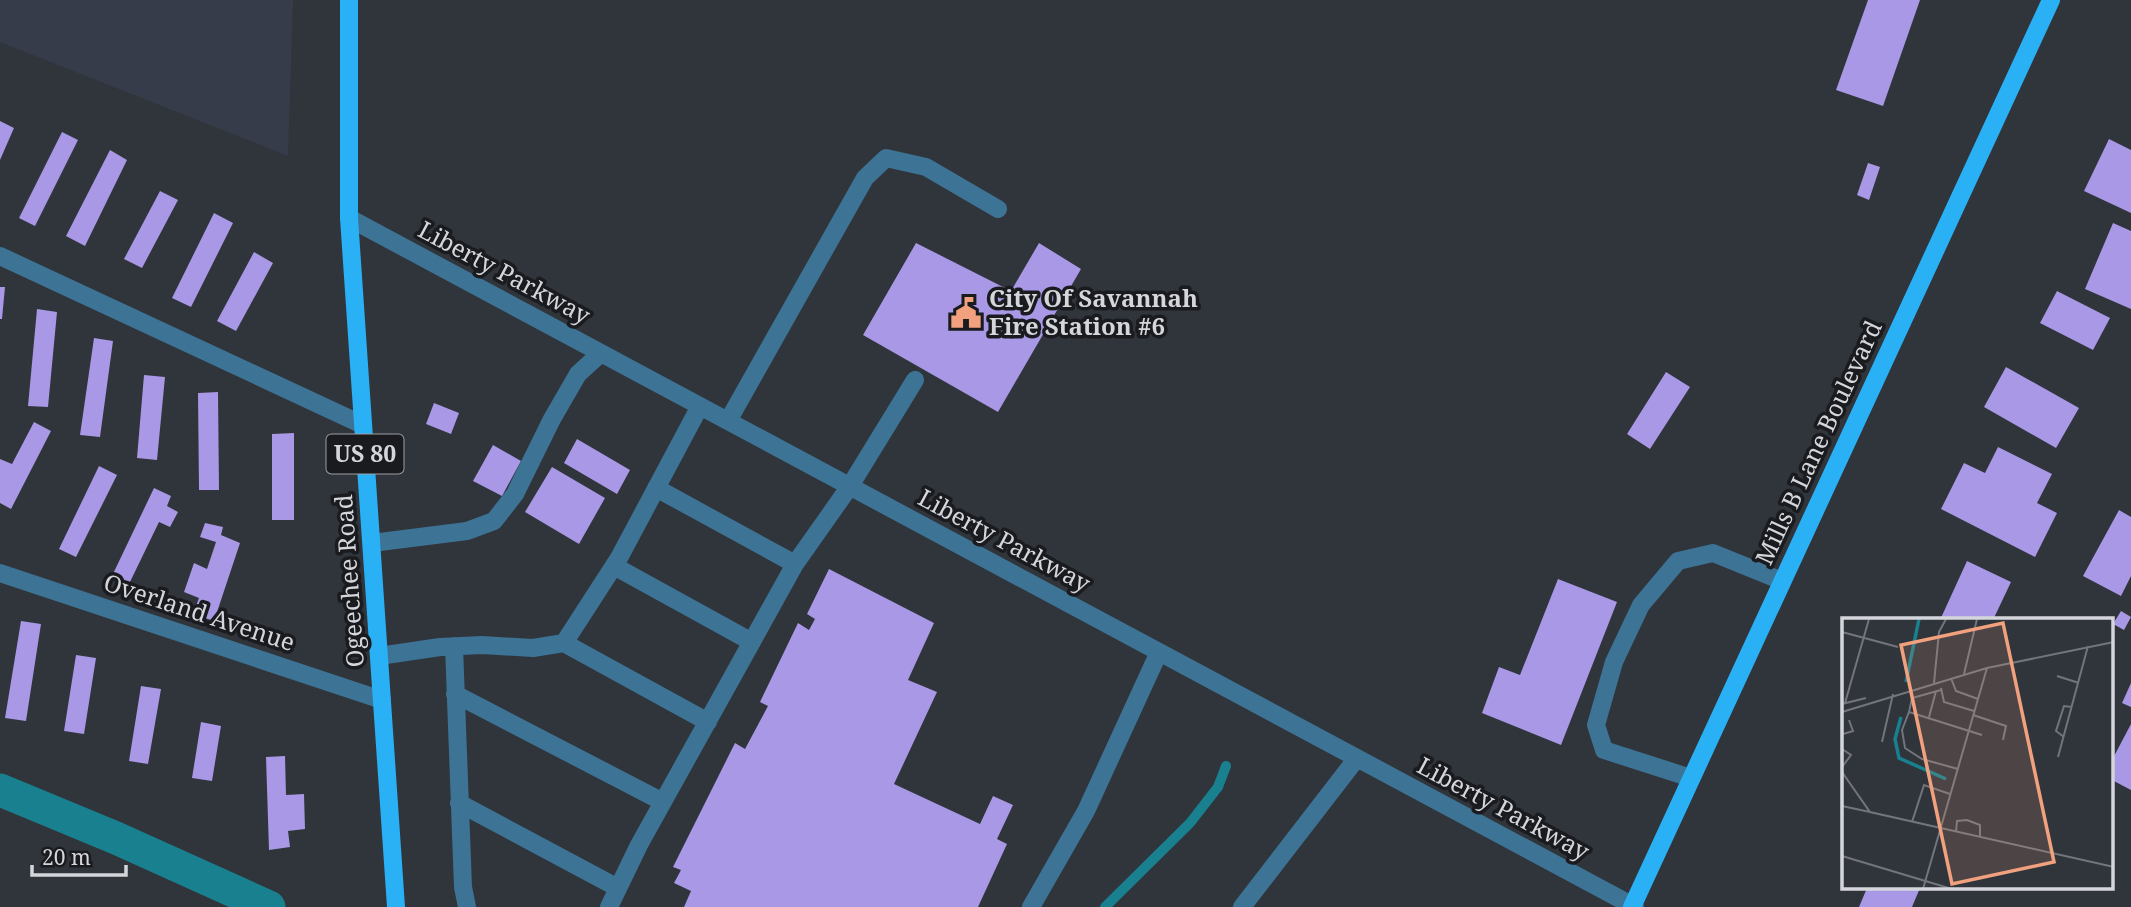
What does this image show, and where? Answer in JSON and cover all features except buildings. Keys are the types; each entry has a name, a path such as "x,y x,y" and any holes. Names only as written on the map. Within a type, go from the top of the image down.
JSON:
{"main road":[{"name":"Ogeechee Road","path":"349,0 349,218 396,907"},
{"name":"Mills B Lane Boulevard","path":"1633,907 2050,0"}],"street":[{"path":"728,421 865,178 886,158 926,167 998,209"},
{"name":"Liberty Parkway","path":"349,218 1633,907"},
{"path":"0,256 363,425"},
{"path":"372,543 467,531 494,521 515,494 552,419 578,374 601,353"},
{"path":"609,907 663,802 795,564 850,486 915,380"},
{"path":"564,643 614,566 700,406"},
{"path":"656,488 795,564"},
{"path":"1691,778 1604,750 1596,725 1614,662 1641,605 1678,561 1713,554 1782,581"},
{"path":"614,566 752,642"},
{"name":"Overland Avenue","path":"0,573 382,700"},
{"path":"379,656 454,646 533,648 564,643 708,722"},
{"path":"454,646 463,887 467,907"},
{"path":"1031,907 1086,811 1159,652"},
{"path":"455,694 663,802"},
{"path":"1242,907 1357,758"},
{"path":"460,803 618,888"}],"shaded area":[{"path":"0,0 293,0 288,156 0,42"}],"waterway":[{"path":"1105,907 1190,823 1218,787 1226,766"},
{"path":"0,790 116,838 269,907"}],"place":[{"name":"City Of Savannah Fire Station #6","path":"966,313"}]}
